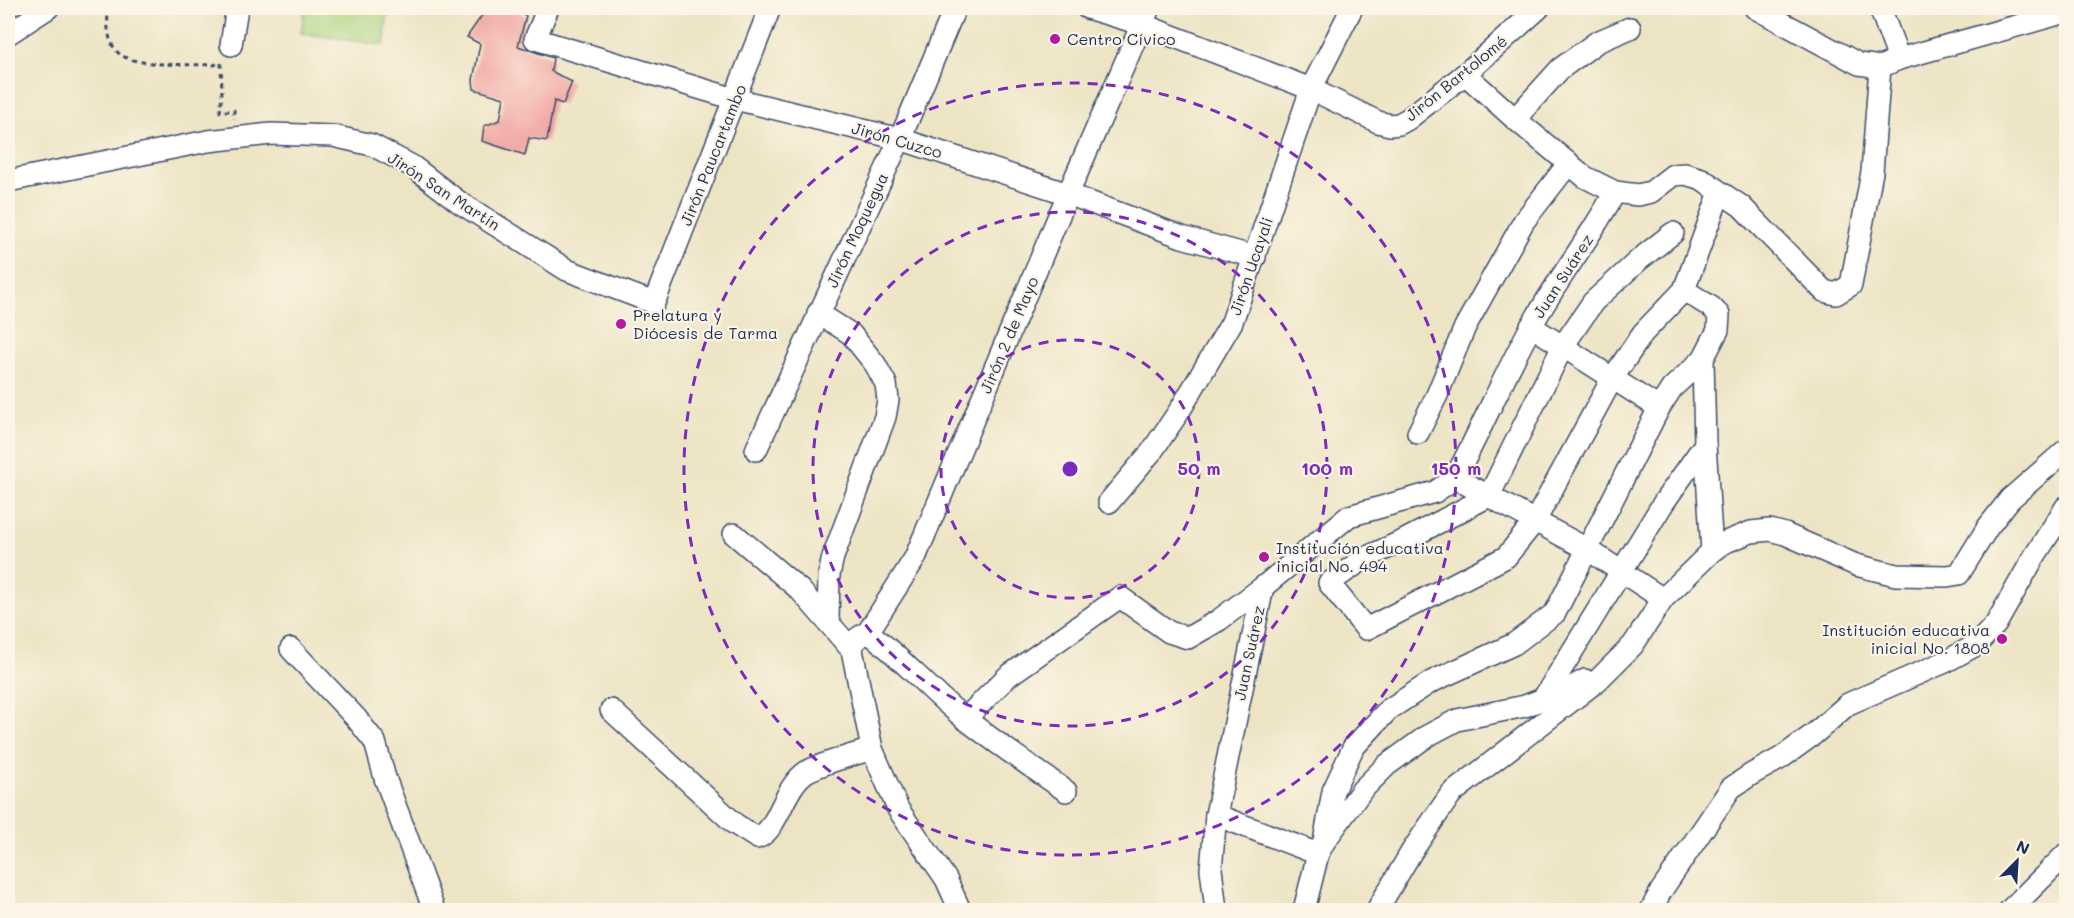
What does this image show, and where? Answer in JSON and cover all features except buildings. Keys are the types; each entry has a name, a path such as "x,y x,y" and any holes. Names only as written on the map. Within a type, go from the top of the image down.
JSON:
{"street":[{"path":"9,29 48,8"},
{"path":"226,54 237,8"},
{"name":"Jirón Cuzco","path":"548,8 535,39 735,99 900,139 1068,194 1182,237 1255,257"},
{"name":"Jirón Paucartambo","path":"654,303 770,8"},
{"name":"Jirón Moquegua","path":"756,450 900,139 955,8"},
{"path":"1087,8 1145,16 1311,89"},
{"name":"Jirón Ucayali","path":"1109,502 1152,451 1180,410 1232,322 1311,89 1352,8"},
{"name":"Jirón Bartolomé","path":"1311,89 1378,122 1390,125 1399,124 1465,74 1539,8"},
{"path":"1755,8 1859,64 1889,63 2067,12"},
{"path":"1465,74 1584,177 1615,192 1638,195 1651,192 1673,175 1685,174 1702,179 1741,206 1824,291 1836,294 1851,285 1889,63 1880,8"},
{"name":"Jirón 2 de Mayo","path":"852,650 856,639 868,632 915,558 1145,16"},
{"path":"1515,119 1560,69 1598,42 1630,28"},
{"name":"Jirón San Martín","path":"8,181 208,141 271,134 333,136 372,145 412,166 459,202 567,270 654,303"},
{"path":"1418,433 1437,395 1465,327 1524,221 1569,164"},
{"name":"Juan Suárez","path":"1216,910 1211,869 1216,815 1263,587 1349,516 1435,492 1455,478 1531,326 1615,192"},
{"path":"1673,233 1640,259 1593,302 1563,346 1489,496 1365,558 1329,583 1366,628 1506,557 1535,521 1612,379 1643,333 1684,290 1720,192"},
{"path":"1304,910 1321,848 1333,791 1353,748 1389,710 1431,682 1514,644 1555,613 1659,408 1672,388 1703,359 1718,330 1719,315 1711,307 1684,290"},
{"path":"818,313 851,334 886,384 888,400 885,417 833,557 829,575 828,620"},
{"path":"1531,326 1659,408"},
{"path":"1703,359 1705,444 1712,551"},
{"path":"1543,699 1664,502 1705,444"},
{"path":"1377,910 1412,851 1451,794 1597,681 1633,645 1663,599 1723,543 1752,532 1770,530 1785,534 1856,565 1896,575 1947,576 1959,574 1988,527 2010,499 2067,450"},
{"path":"1455,478 1587,549 1663,599"},
{"path":"1650,910 1731,788 1781,758 1814,734 1848,704 1945,662 1976,645 1996,624 2034,557 2067,507"},
{"path":"734,534 800,590 852,650 872,749 898,809 946,879 960,910"},
{"path":"965,719 1008,676 1120,597 1169,632 1188,638 1220,620 1263,587"},
{"path":"868,632 892,650 923,684 965,719 1066,791"},
{"path":"291,649 356,718 375,742 385,778 434,910"},
{"path":"1321,848 1362,790 1387,765 1427,736 1457,720 1525,706 1566,690 1616,663"},
{"path":"611,710 735,824 757,838 765,835 772,826 786,796 807,771 872,749"},
{"path":"1216,815 1321,848"},
{"path":"2010,910 2067,854"}],"path":[{"path":"110,8 109,37 120,55 143,63 213,65 226,54"},
{"path":"226,54 220,112 234,110 234,121"}],"green space":[{"path":"305,8 388,8 384,45 301,33"}],"waterway":[{"path":"8,12 14,8"}],"place":[{"name":"Centro Cívico","path":"1055,39"},
{"name":"Prelatura y Diócesis de Tarma","path":"621,324"},
{"name":"Institución educativa inicial No. 494","path":"1264,557"},
{"name":"Institución educativa inicial No. 1808","path":"2002,639"}]}
